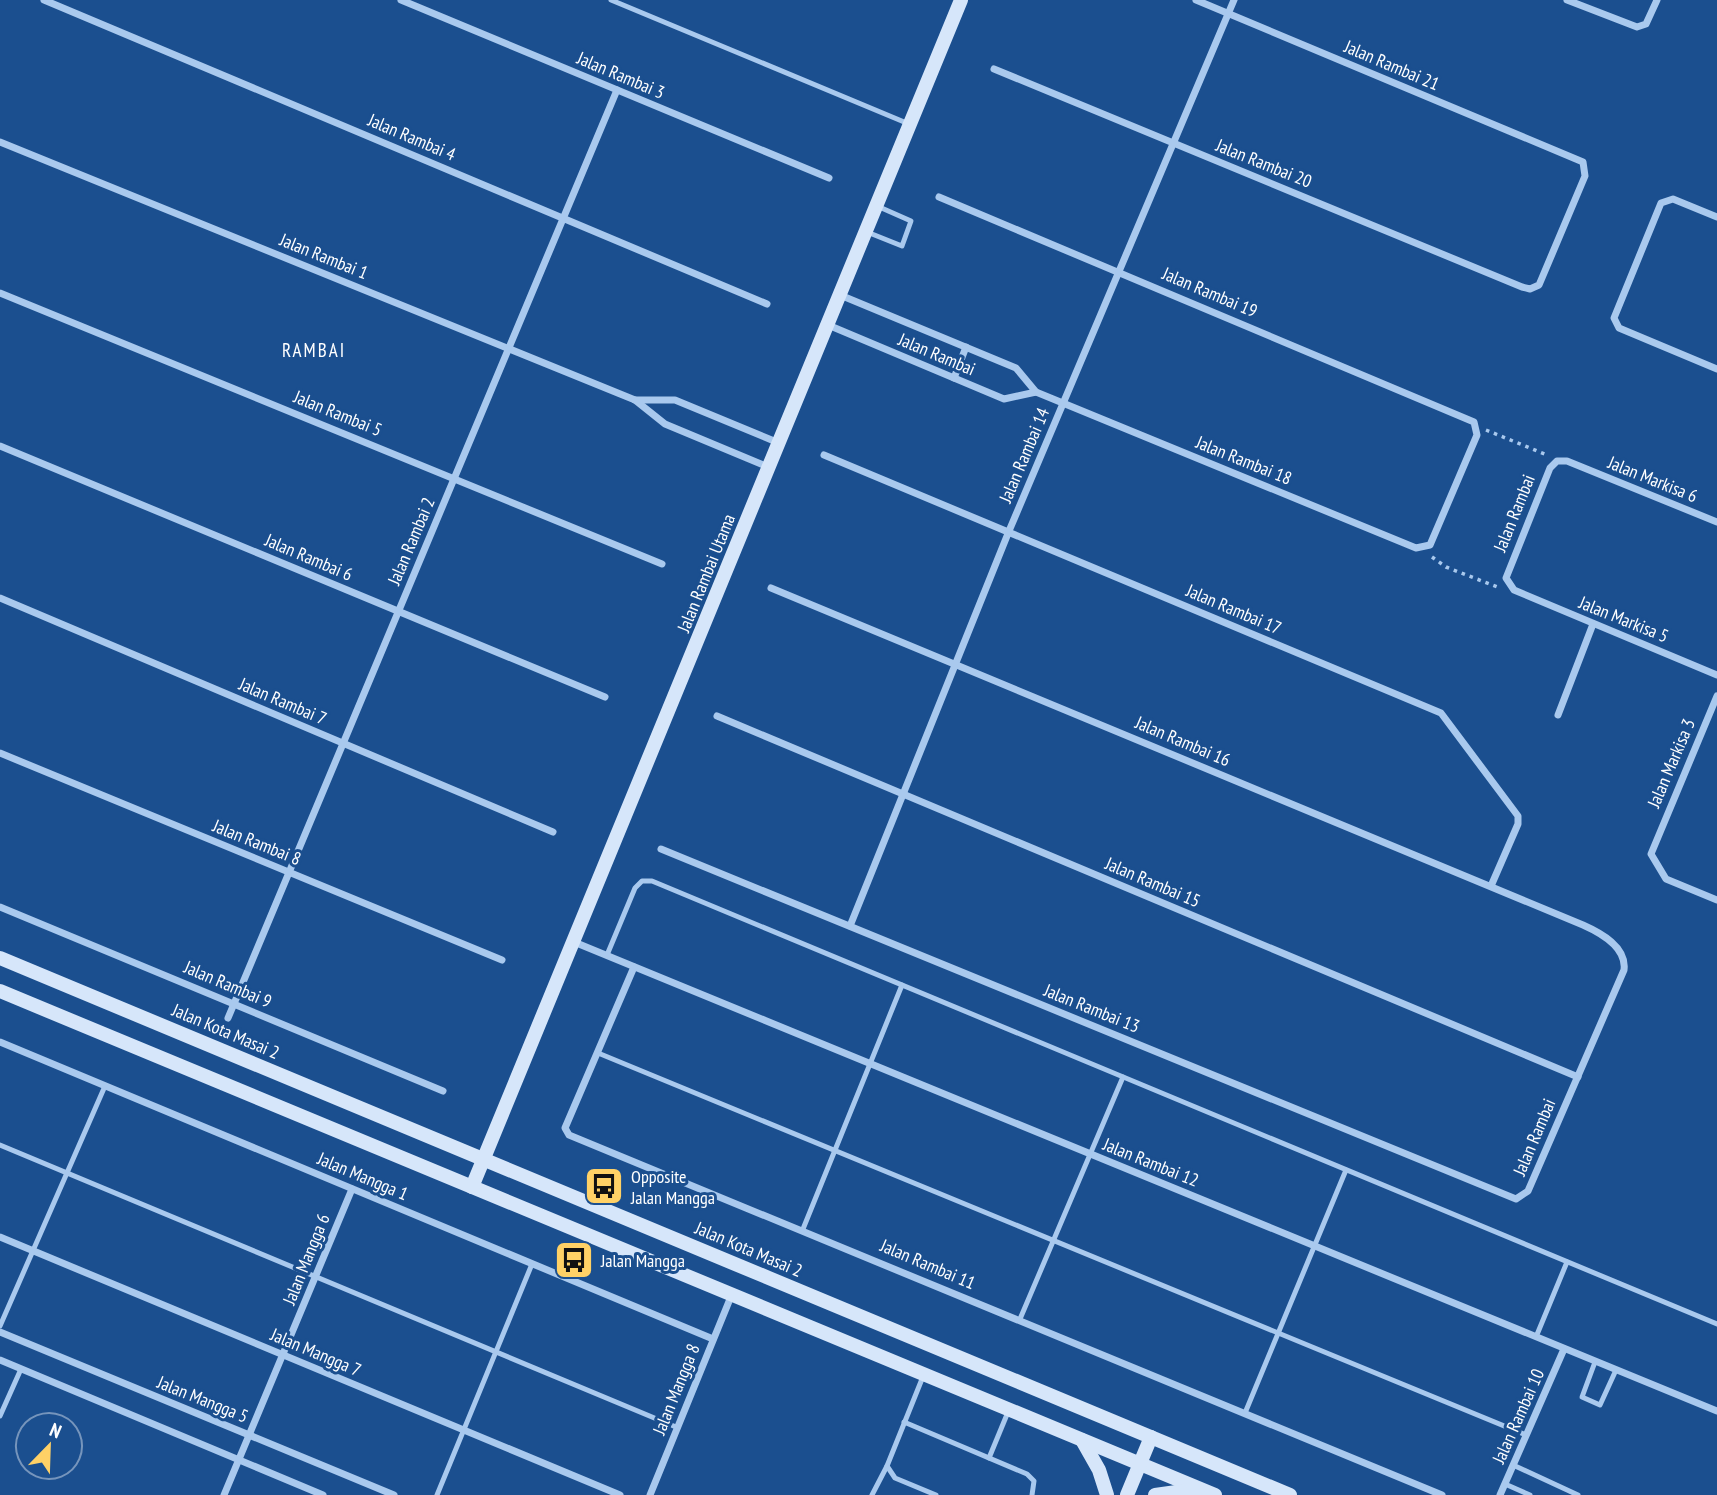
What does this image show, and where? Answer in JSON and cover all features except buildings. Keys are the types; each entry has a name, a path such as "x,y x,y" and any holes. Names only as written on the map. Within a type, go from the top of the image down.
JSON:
{"main road":[{"name":"Jalan Rambai Utama","path":"472,1187 961,0"},
{"name":"Jalan Kota Masai 2","path":"0,958 1290,1495"},
{"path":"0,991 1215,1495"},
{"path":"1127,1495 1151,1437"},
{"path":"1082,1440 1099,1470 1107,1495"},
{"path":"1155,1495 1200,1489"}],"street":[{"name":"Jalan Rambai 4","path":"44,0 767,304"},
{"name":"Jalan Rambai 3","path":"401,0 829,178"},
{"name":"Jalan Rambai 21","path":"1196,0 1576,158 1585,166 1585,176 1542,281 1535,288 1522,287"},
{"name":"Jalan Rambai 14","path":"850,926 1009,531 1234,0"},
{"path":"1567,0 1633,27 1646,24 1657,0"},
{"name":"Jalan Rambai 20","path":"994,69 1522,287"},
{"name":"Jalan Rambai 2","path":"228,1018 617,90"},
{"name":"Jalan Rambai 1","path":"0,142 635,400 665,424 769,468"},
{"name":"Jalan Rambai 19","path":"939,197 1467,418 1477,426 1477,435 1433,541 1426,548 1413,547"},
{"path":"1717,218 1673,199 1665,200 1658,207 1614,313 1615,323 1619,328 1717,369"},
{"name":"Jalan Rambai 5","path":"0,293 662,564"},
{"name":"Jalan Rambai","path":"840,295 1016,368 1036,392 1063,403"},
{"name":"Jalan Rambai","path":"828,325 1004,399 1036,392"},
{"path":"954,378 966,347"},
{"name":"Jalan Rambai 1","path":"635,400 675,400 779,444"},
{"name":"Jalan Rambai 18","path":"1063,403 1413,547"},
{"name":"Jalan Rambai 6","path":"0,446 605,697"},
{"name":"Jalan Rambai 17","path":"824,455 1444,715 1518,816 1518,824 1491,886"},
{"name":"Jalan Rambai","path":"1520,593 1510,587 1507,573 1550,468 1562,460 1576,465"},
{"name":"Jalan Markisa 6","path":"1576,465 1717,522"},
{"name":"Jalan Rambai 16","path":"771,588 1583,925"},
{"name":"Jalan Markisa 5","path":"1520,593 1717,675"},
{"name":"Jalan Rambai 7","path":"0,597 553,832"},
{"path":"1558,715 1593,624"},
{"name":"Jalan Markisa 3","path":"1717,696 1654,843 1651,858 1666,879 1717,900"},
{"name":"Jalan Rambai 15","path":"717,716 1578,1077"},
{"name":"Jalan Rambai 8","path":"0,753 502,960"},
{"name":"Jalan Rambai 13","path":"661,849 1510,1198"},
{"name":"Jalan Rambai 9","path":"0,907 443,1091"},
{"name":"Jalan Rambai","path":"1510,1198 1521,1198 1528,1191 1625,966 1608,938 1583,925"},
{"name":"Jalan Rambai 12","path":"574,942 1717,1411"},
{"name":"Jalan Rambai 11","path":"634,967 565,1128 569,1135 803,1229 1442,1495"},
{"name":"Jalan Mangga 1","path":"0,1042 713,1339"},
{"name":"Jalan Mangga 6","path":"224,1495 352,1189"},
{"name":"Jalan Mangga 7","path":"0,1237 620,1495"},
{"name":"Jalan Mangga 8","path":"650,1495 732,1294"},
{"name":"Jalan Mangga 5","path":"0,1332 394,1495"},
{"name":"Jalan Rambai 10","path":"1500,1495 1564,1349"},
{"path":"0,1360 323,1495"}],"lane":[{"path":"611,0 910,124"},
{"path":"867,232 902,246 911,221 877,206"},
{"path":"607,955 635,888 647,880 1717,1324"},
{"path":"803,1229 902,985"},
{"path":"598,1053 1526,1435"},
{"path":"1020,1319 1123,1077"},
{"path":"0,1326 104,1086"},
{"path":"0,1145 676,1427"},
{"path":"1245,1413 1346,1170"},
{"path":"1536,1337 1567,1262"},
{"path":"437,1495 532,1264"},
{"path":"1595,1362 1582,1397 1600,1405 1616,1370"},
{"path":"0,1416 21,1369"},
{"path":"872,1495 887,1466 924,1374"},
{"path":"989,1458 1009,1410"},
{"path":"904,1422 1031,1476 1035,1485 1032,1495"},
{"path":"1513,1465 1578,1495"},
{"path":"887,1466 895,1478 936,1495"},
{"path":"1505,1484 1530,1495"}],"path":[{"path":"1498,434 1547,455"},
{"path":"1446,567 1492,587"}],"place":[{"name":"Opposite Jalan Mangga","path":"604,1186"},
{"name":"Jalan Mangga","path":"574,1260"}],"district":[{"name":"RAMBAI","path":"314,350"}]}
